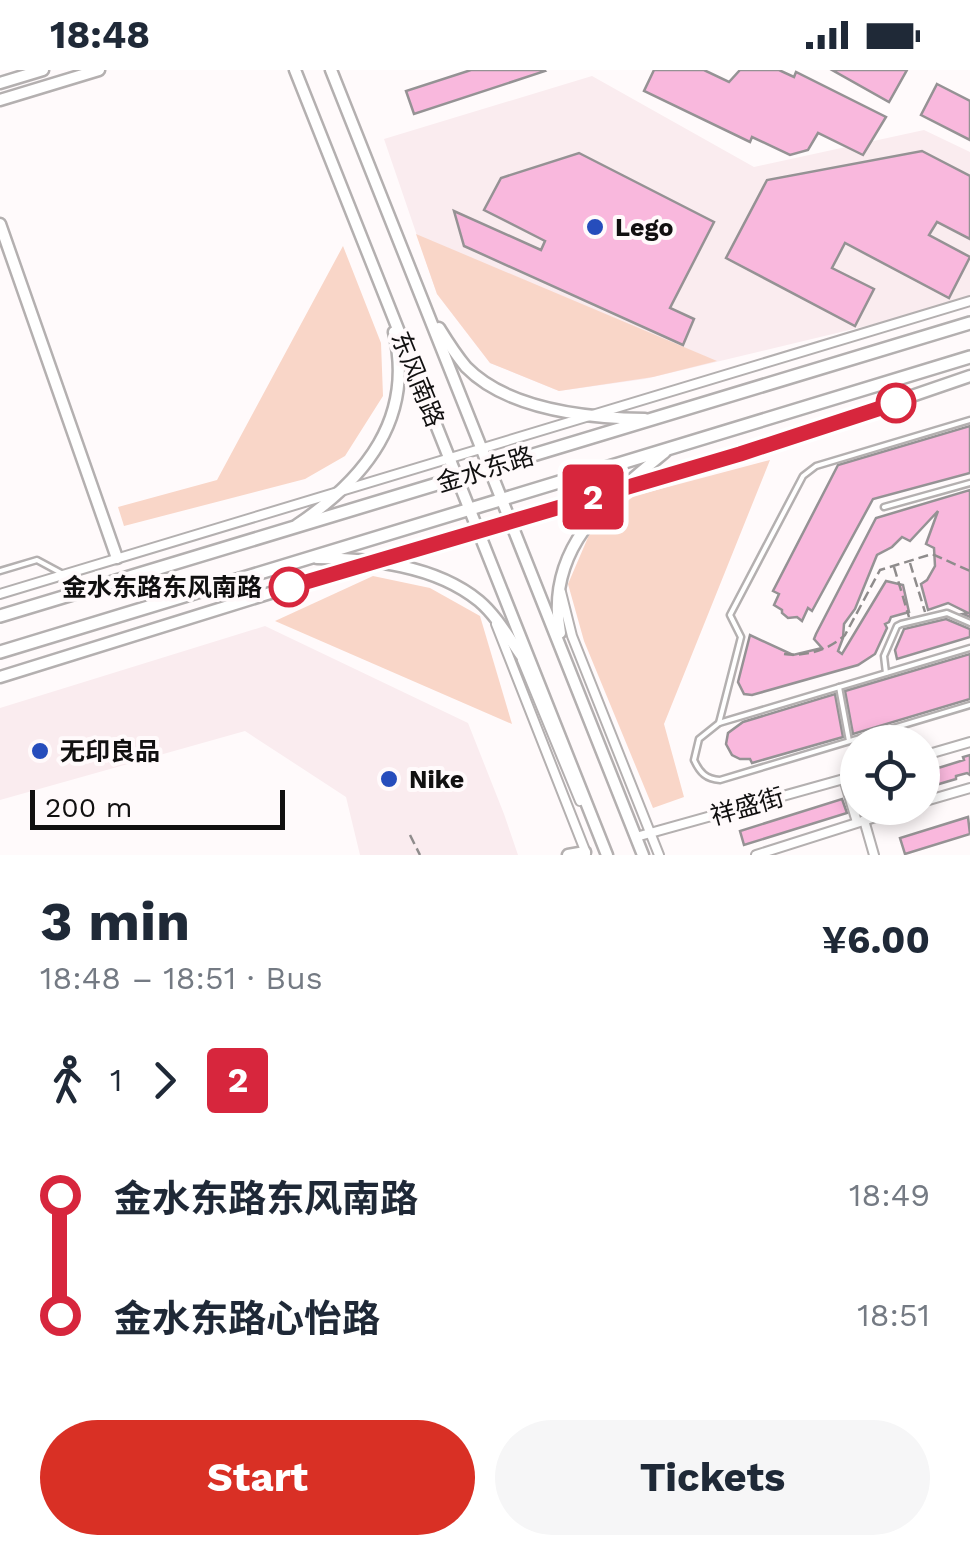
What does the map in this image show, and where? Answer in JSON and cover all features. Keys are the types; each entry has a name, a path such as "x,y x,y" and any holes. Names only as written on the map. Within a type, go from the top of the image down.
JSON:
{"main road":[{"path":"0,83 42,70"},
{"path":"0,100 98,70"},
{"name":"东风南路","path":"294,70 605,855"},
{"name":"东风南路","path":"331,70 643,855"},
{"path":"0,224 117,558"},
{"path":"293,527 364,466 383,439 396,406 398,352 384,292"},
{"path":"427,312 468,368 517,399 551,409 617,419 651,419"},
{"name":"金水东路","path":"0,616 970,322"},
{"name":"金水东路","path":"0,652 970,357"},
{"path":"0,677 370,562 740,454 970,376"},
{"path":"564,654 558,622 560,591 565,563 580,533 621,489 666,451"},
{"path":"311,558 402,566 435,576 470,595 493,615 536,676"},
{"path":"580,801 605,855"},
{"path":"568,855 586,853"}],"street":[{"path":"0,594 970,300"},
{"path":"500,584 518,651 580,801"},
{"path":"560,591 572,636 659,855"},
{"path":"493,615 586,853"},
{"path":"940,751 970,742"},
{"name":"祥盛街","path":"636,838 840,780"},
{"path":"940,797 970,788"},
{"path":"756,855 842,825"},
{"path":"867,825 874,855"}],"lane":[{"path":"719,723 740,637 730,616 803,476 816,466 970,420"},
{"path":"884,507 970,482"},
{"path":"0,571 37,560 63,574"},
{"path":"886,673 884,656 898,626 947,613 970,622"},
{"path":"840,745 720,780 701,774 694,760 699,739 719,723 970,648"},
{"path":"839,687 846,725"},
{"path":"905,725 970,705"}],"path":[{"path":"784,654 807,654 837,643 845,636 880,570 932,554 970,572"},
{"path":"909,561 926,617"},
{"path":"894,566 911,622"},
{"path":"410,835 420,855"}],"shaded area":[{"path":"592,76 754,167 924,130 970,152 970,301 645,379 559,391 490,363 437,294 384,139"},
{"path":"416,234 717,361 653,377 559,391 490,363 437,294"},
{"path":"343,246 381,343 383,396 345,456 305,479 124,526 118,507 217,480"},
{"path":"770,460 664,724 684,797 653,808 584,641 568,584 592,528 634,496"},
{"path":"373,576 430,588 480,616 512,724 275,621"},
{"path":"265,626 468,723 518,855 360,855 346,797 245,731 0,800 0,708"}],"building":[{"path":"471,70 545,71 414,114 406,91"},
{"path":"654,70 704,70 729,82 740,70 779,70 794,77 796,72 886,117 863,155 818,133 808,150 790,155 752,137 750,142 644,91"},
{"path":"832,70 907,70 889,102"},
{"path":"937,84 970,101 970,140 921,115"},
{"path":"922,151 970,176 970,239 937,222 929,235 970,257 949,298 845,243 832,268 874,289 855,326 726,258 767,180"},
{"path":"579,153 714,222 670,308 694,319 683,345 464,246 454,211 541,250 545,241 484,210 501,178"},
{"path":"970,426 970,473 873,499 812,611 808,608 802,621 788,618 774,605 779,594 773,591 838,465"},
{"path":"970,490 970,617 948,603 928,610 921,584 935,566 934,548 926,544 938,511 910,541 902,537 877,555 855,609 844,624 838,651 842,654 886,581 903,585 909,612 891,617 885,624 887,628 875,654 858,665 744,694 738,682 750,635 793,655 822,648 814,639 816,634 876,518"},
{"path":"946,619 970,629 970,637 897,659 895,650 904,629"},
{"path":"970,654 970,699 883,725 851,725 845,691"},
{"path":"835,694 840,738 752,763 732,755 726,744 728,733 743,722"},
{"path":"970,755 970,775 940,784 940,767 964,760"},
{"path":"840,800 840,815 744,845 740,831"},
{"path":"968,817 970,834 905,854 900,838"}],"bus line":[{"name":"2","path":"289,587 740,454 896,403"}],"place":[{"name":"Lego","path":"595,227"},
{"name":"金水东路东风南路","path":"289,587"},
{"name":"无印良品","path":"40,751"},
{"name":"Nike","path":"389,779"}]}
